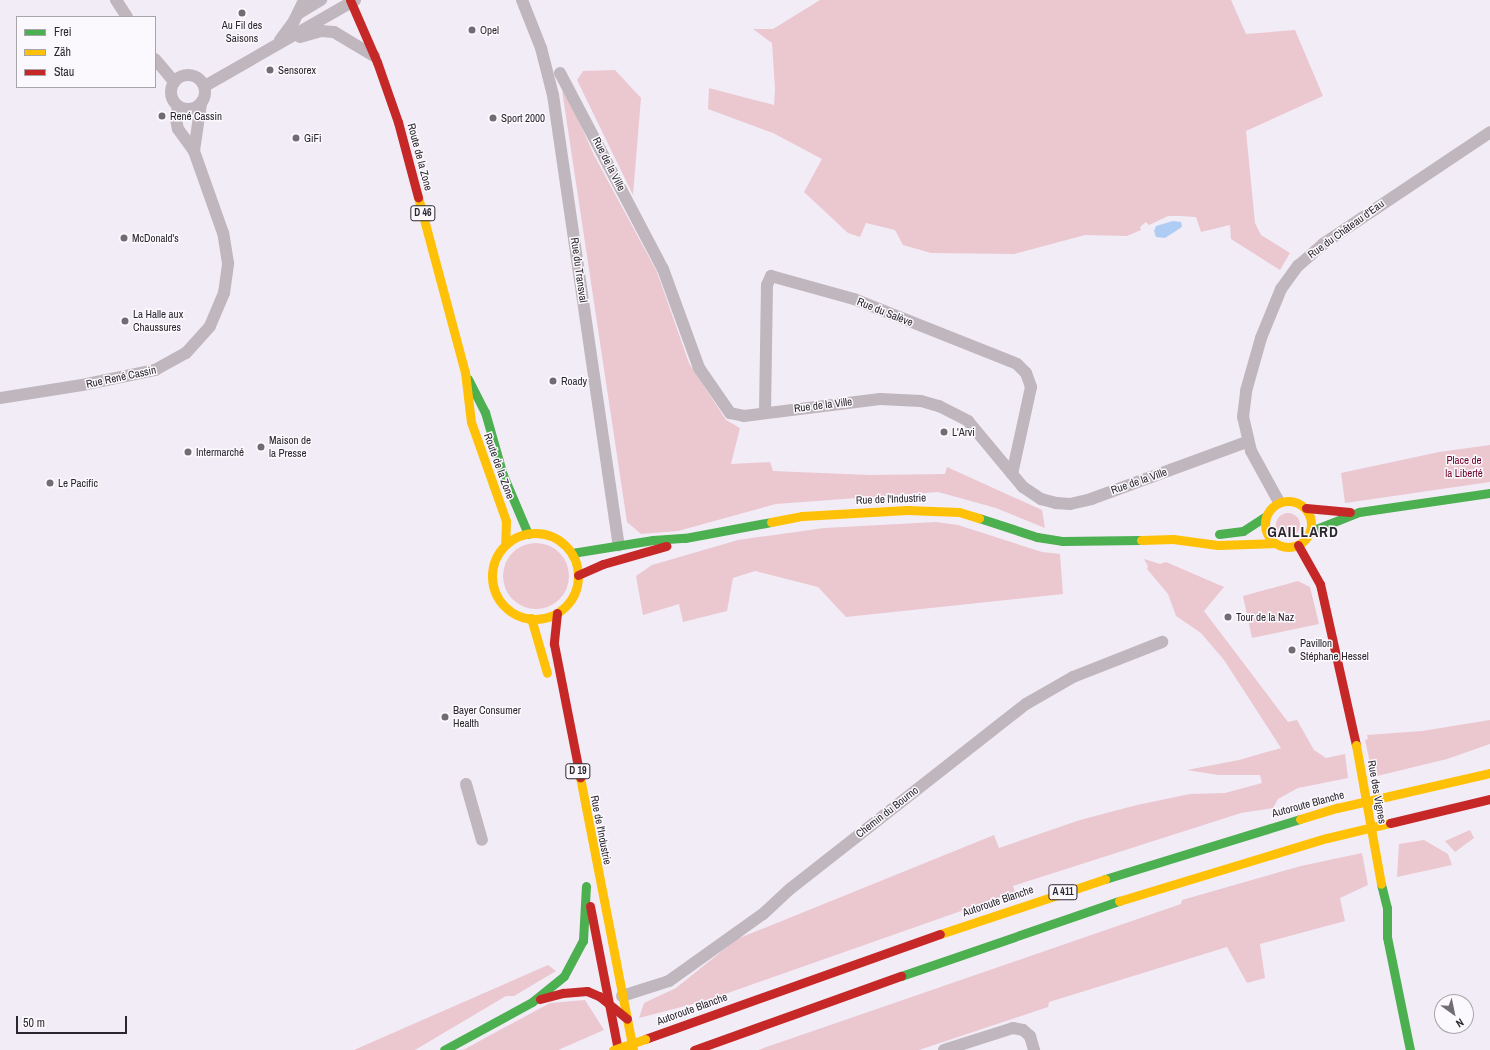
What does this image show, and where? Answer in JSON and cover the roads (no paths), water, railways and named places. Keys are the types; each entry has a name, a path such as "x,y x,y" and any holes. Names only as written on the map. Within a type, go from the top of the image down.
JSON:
{"main road":[{"name":"Route de la Zone","path":"349,1 375,57 398,122 465,372 471,422 506,521 505,545"},
{"name":"Route de la Zone","path":"465,372 485,412 503,475 528,534"},
{"path":"1206,533 1243,531 1266,516 1271,508 1279,502 1294,501 1306,508 1359,512 1490,493"},
{"path":"1266,516 1266,531 1274,543 1284,547 1298,545 1306,540 1311,531 1311,517 1306,508"},
{"name":"Rue de l'Industrie","path":"572,553 619,545 685,538 802,516 936,510 979,516 1049,540 1179,539 1218,545 1274,543"},
{"path":"1311,531 1359,512"},
{"name":"Rue de l'Industrie","path":"1096,539 1174,529"},
{"path":"528,534 553,537 572,553 578,575 574,595 557,613 547,617 531,618 519,616 509,610 495,592 493,570 497,556 505,545 528,534"},
{"name":"Rue de l'Industrie","path":"578,575 603,564 655,550 685,538"},
{"name":"Rue des Vignes","path":"1298,545 1320,584 1356,745 1381,884 1387,908 1387,937 1410,1050"},
{"name":"Rue de l'Industrie","path":"557,613 553,628 554,644 633,1050"},
{"path":"531,618 538,636 550,686"},
{"name":"Autoroute Blanche","path":"613,1050 976,921 1198,848 1337,808 1490,772"},
{"name":"A 411","path":"694,1050 966,953 1132,897 1327,838 1490,799"},
{"path":"444,1050 532,1002 564,976 578,953 583,941 585,882 618,1050"},
{"path":"532,1002 563,992 582,991 596,995 627,1019"}],"street":[{"path":"116,0 126,16"},
{"path":"273,47 299,13 304,0"},
{"path":"299,13 321,0"},
{"name":"Rue du Transval","path":"522,0 541,48 553,95 619,545"},
{"path":"156,60 174,82 181,76 190,74 199,78 204,86 285,40 349,1"},
{"path":"285,40 321,31 334,32 375,57"},
{"name":"Rue de la Ville","path":"560,73 663,269 699,368 730,413 739,416 860,401 921,401 939,406 968,421 1023,487 1041,499 1070,504 1175,469 1247,442"},
{"name":"Rue René Cassin","path":"0,398 82,385 155,370 180,357 201,338 222,303 228,263 223,233 194,150 178,129 176,119 178,106 171,95 174,82"},
{"name":"Rue René Cassin","path":"194,150 201,103 205,95 204,86"},
{"path":"178,106 190,109 201,103"},
{"name":"Rue du Château d'Eau","path":"1279,502 1247,442 1243,417 1246,392 1269,315 1289,277 1323,244 1490,132"},
{"name":"Rue du Salève","path":"764,412 766,285 771,276 854,299 1017,364 1026,373 1030,387 1012,474"},
{"name":"Chemin du Bourno","path":"622,996 669,982 763,914 790,889 1004,720 1039,695 1073,677 1162,642"},
{"path":"466,784 482,840"},
{"path":"944,1050 1013,1028 1023,1030 1030,1036 1034,1050"}],"water":[{"path":"1173,221 1181,222 1182,227 1165,238 1156,237 1154,231 1156,226"}],"place":[{"name":"Au Fil des Saisons","path":"242,13"},
{"name":"Opel","path":"472,30"},
{"name":"Sensorex","path":"270,70"},
{"name":"René Cassin","path":"162,116"},
{"name":"Sport 2000","path":"493,118"},
{"name":"GiFi","path":"296,138"},
{"name":"McDonald's","path":"124,238"},
{"name":"La Halle aux Chaussures","path":"125,321"},
{"name":"Roady","path":"553,381"},
{"name":"L'Arvi","path":"944,432"},
{"name":"Maison de la Presse","path":"261,447"},
{"name":"Intermarché","path":"188,452"},
{"name":"Le Pacific","path":"50,483"},
{"name":"Tour de la Naz","path":"1228,617"},
{"name":"Pavillon Stéphane Hessel","path":"1292,650"},
{"name":"Bayer Consumer Health","path":"445,717"}],"district":[{"name":"GAILLARD","path":"1303,532"}],"park label":[{"name":"Place de la Liberté","path":"1464,467"}]}
